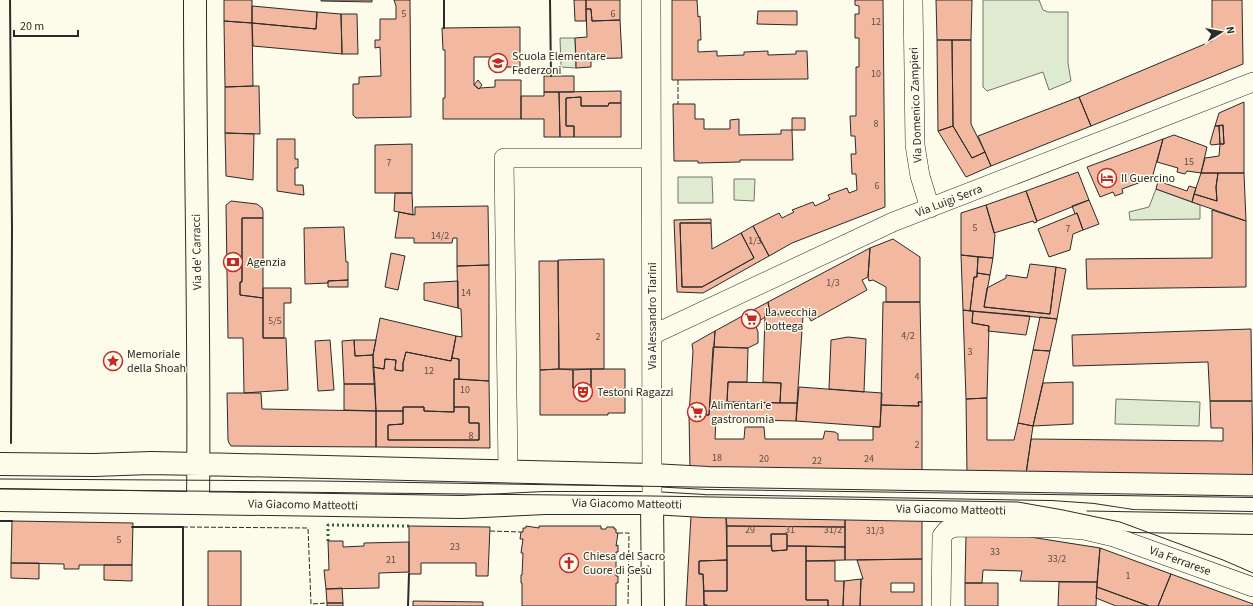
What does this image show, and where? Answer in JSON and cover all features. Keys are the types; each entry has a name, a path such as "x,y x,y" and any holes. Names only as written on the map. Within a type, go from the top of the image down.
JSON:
{"main road":[{"name":"Via de' Carracci","path":"195,0 198,503"},
{"path":"0,464 110,465 151,463 724,478 1253,486"},
{"name":"Via Giacomo Matteotti","path":"0,500 462,507 529,503 652,503 704,506 1051,512 1086,514 1134,521 1253,523"},
{"path":"652,503 653,606"}],"street":[{"name":"Via Alessandro Tiarini","path":"651,0 652,503"},
{"name":"Via Domenico Zampieri","path":"913,0 916,146 920,176 930,208"},
{"name":"Via Luigi Serra","path":"652,335 886,226 1253,82"},
{"path":"508,472 504,158 651,158"},
{"name":"Via Giacomo Matteotti","path":"941,606 941,541 945,531 951,528 1058,528 1084,530 1106,535"},
{"name":"Via Ferrarese","path":"1106,535 1253,587"}],"green space":[{"path":"983,0 1039,0 1043,10 1048,12 1068,12 1068,63 1071,81 1049,90 1043,72 987,91 983,87"},
{"path":"560,38 575,38 576,68 561,67"},
{"path":"678,177 712,177 713,203 678,203"},
{"path":"734,179 755,179 754,201 734,200"},
{"path":"1156,189 1200,205 1200,219 1130,220 1129,212 1149,207"},
{"path":"1116,399 1200,402 1199,426 1115,424"}],"building":[{"path":"224,0 252,0 252,23 224,21"},
{"path":"372,0 372,2 321,1"},
{"path":"394,0 410,0 411,117 356,118 353,115 353,84 359,84 359,77 381,76 380,47 375,48 375,40 380,40 380,19 396,19 396,6"},
{"path":"574,0 586,0 586,21 575,21"},
{"path":"586,0 620,0 620,20 592,21 591,9 586,9"},
{"path":"672,0 697,0 698,17 700,16 701,40 698,40 698,52 717,51 717,56 744,55 744,52 768,51 768,55 796,54 796,51 807,51 808,79 672,80"},
{"path":"855,0 883,0 885,207 792,243 769,256 753,226 779,213 782,218 794,212 792,210 813,202 815,206 830,199 828,195 847,188 849,193 857,190 856,174 852,174 851,154 856,154 855,136 851,136 850,116 856,116 856,67 859,67 859,38 855,38 855,14 859,14 859,6 855,5"},
{"path":"936,0 972,0 971,40 937,40"},
{"path":"1212,0 1242,0 1243,64 1091,126 1079,97 1212,41"},
{"path":"252,6 317,12 316,29 252,23"},
{"path":"586,9 591,9 592,21 620,20 622,58 576,59 575,38 587,37"},
{"path":"758,11 797,11 797,25 757,24"},
{"path":"317,12 341,14 342,54 253,46 252,23 316,29"},
{"path":"341,14 357,14 358,54 342,54"},
{"path":"224,21 252,23 253,86 225,87"},
{"path":"520,27 520,67 494,67 494,57 474,57 474,85 479,89 495,87 495,80 521,80 521,119 443,119 443,98 445,98 445,50 443,50 442,28"},
{"path":"937,40 952,40 953,126 938,131"},
{"path":"952,40 971,40 971,124 985,152 972,158 953,126"},
{"path":"576,59 591,59 591,67 576,68"},
{"path":"544,76 574,76 574,92 544,92"},
{"path":"478,80 482,85 479,89 474,85"},
{"path":"259,86 260,134 225,133 225,87"},
{"path":"621,91 621,103 609,103 608,106 581,106 581,97 566,98 566,126 574,126 574,137 560,137 559,92"},
{"path":"544,92 559,92 560,137 544,137 544,119 521,119 521,96 544,96"},
{"path":"581,97 581,106 608,106 609,103 621,103 621,137 574,137 574,126 566,126 566,98"},
{"path":"1079,97 1091,126 991,166 978,136"},
{"path":"1244,102 1244,173 1201,173 1205,158 1219,156 1220,144 1224,144 1223,125 1215,126 1219,113"},
{"path":"673,104 695,104 695,119 704,119 704,129 730,129 730,120 739,119 739,135 781,134 781,130 792,130 793,160 740,160 740,162 698,163 698,161 674,161"},
{"path":"792,118 805,118 805,130 792,130"},
{"path":"1223,125 1224,144 1220,144 1219,126"},
{"path":"953,126 972,158 985,152 991,166 966,177 938,131"},
{"path":"1215,126 1219,126 1220,144 1211,145 1210,143"},
{"path":"225,133 254,134 253,180 226,176"},
{"path":"1174,135 1207,147 1201,173 1187,171 1185,174 1177,172 1178,168 1157,162 1163,139"},
{"path":"277,139 295,139 295,159 298,159 298,168 295,168 295,185 303,185 304,195 277,191"},
{"path":"1163,139 1152,178 1122,189 1123,193 1115,196 1113,192 1100,197 1087,167"},
{"path":"412,144 412,193 375,193 375,145"},
{"path":"1078,172 1089,200 1037,221 1026,191"},
{"path":"1201,173 1218,173 1216,187 1217,201 1194,194"},
{"path":"1218,173 1244,173 1246,221 1192,202 1194,194 1217,201 1216,187"},
{"path":"1158,181 1187,191 1189,186 1196,188 1192,202 1156,189"},
{"path":"1026,191 1037,222 1034,223 1033,221 994,233 986,205"},
{"path":"395,193 412,193 413,215 394,211"},
{"path":"1089,200 1099,224 1083,230 1077,213 1075,214 1072,206"},
{"path":"231,201 257,204 263,211 263,218 242,218 242,282 240,282 240,295 263,298 263,338 286,338 288,390 244,393 243,338 228,338 226,205"},
{"path":"986,205 995,235 993,258 961,255 961,213"},
{"path":"488,206 489,265 457,266 457,238 453,238 452,243 414,243 414,238 395,238 399,212 415,215 415,207"},
{"path":"1212,210 1246,221 1246,287 1087,289 1086,259 1212,258"},
{"path":"1077,213 1083,230 1073,234 1070,250 1049,257 1038,229"},
{"path":"242,218 263,218 263,298 240,295 240,282 242,282"},
{"path":"711,219 711,223 680,223 682,287 702,287 754,258 741,233 753,226 769,256 703,293 677,292 674,220"},
{"path":"680,223 711,223 712,249 741,233 754,258 702,287 682,287"},
{"path":"344,227 346,262 348,262 348,280 305,284 304,228"},
{"path":"893,239 920,257 920,302 886,302 886,287 873,280 869,281 870,248"},
{"path":"870,248 868,277 862,280 867,290 811,321 809,317 770,314 768,302"},
{"path":"391,253 405,256 398,290 385,287"},
{"path":"961,255 978,257 977,277 974,277 970,311 963,310"},
{"path":"978,257 993,258 990,275 977,273"},
{"path":"604,259 604,369 559,369 558,260"},
{"path":"539,261 558,261 559,369 540,370"},
{"path":"1030,264 1056,267 1050,314 984,307 987,288 1006,278 1006,275 1027,278"},
{"path":"489,265 489,381 459,379 459,359 452,358 456,336 462,337 461,309 458,308 457,266"},
{"path":"1056,267 1066,269 1057,319 970,311 974,277 977,277 977,273 990,275 984,307 1050,314"},
{"path":"348,280 348,287 328,287 328,281"},
{"path":"458,281 458,308 424,300 424,283"},
{"path":"263,288 291,288 291,303 284,303 284,338 263,338"},
{"path":"768,302 770,314 765,313 765,317 755,324 758,332 758,343 748,348 714,347 715,331"},
{"path":"883,302 920,302 922,402 918,402 919,406 881,405"},
{"path":"963,310 973,311 972,323 989,326 987,398 966,399"},
{"path":"973,311 1030,316 1026,335 988,331 989,326 972,323"},
{"path":"765,313 803,316 797,403 780,403 781,383 763,382"},
{"path":"1040,317 1057,319 1050,351 1033,350"},
{"path":"380,318 456,336 451,361 406,352 403,363 403,371 395,370 396,360 385,359 384,369 373,367 373,355"},
{"path":"1251,329 1252,401 1210,401 1208,362 1073,366 1072,335"},
{"path":"715,331 709,415 689,415 693,351 692,344"},
{"path":"848,337 866,339 864,392 829,389 831,340"},
{"path":"330,340 334,390 318,391 315,341"},
{"path":"354,340 376,340 373,355 355,356"},
{"path":"354,340 355,356 373,355 375,384 344,384 342,341"},
{"path":"713,347 748,348 747,382 728,382 727,402 797,403 796,421 716,419 715,439 744,439 745,427 764,427 765,439 823,439 825,431 835,432 838,434 838,440 873,440 873,427 880,427 881,405 919,406 918,402 922,402 922,472 690,469 689,415 709,415"},
{"path":"1033,350 1050,351 1033,426 1018,423"},
{"path":"406,352 451,361 452,358 459,359 459,379 454,379 454,412 424,411 424,407 403,407 403,411 376,411 373,367 384,369 385,359 396,360 395,370 403,371 403,363"},
{"path":"591,369 625,369 625,413 608,413 608,415 540,415 540,370 573,370 573,388 591,388"},
{"path":"591,369 591,388 573,388 573,370"},
{"path":"454,379 489,381 490,448 376,447 376,411 403,411 403,424 388,425 388,440 479,440 479,423 469,423 469,407 454,407"},
{"path":"728,382 781,383 780,403 727,402"},
{"path":"1073,382 1073,424 1033,426 1043,383"},
{"path":"344,384 375,384 376,411 344,410"},
{"path":"799,387 882,393 880,427 796,421"},
{"path":"227,393 261,393 262,409 376,411 376,447 231,446 228,440"},
{"path":"987,398 987,440 1014,440 1018,423 1033,426 1026,474 967,473 966,399"},
{"path":"1210,401 1252,401 1253,478 1026,474 1031,439 1223,441 1223,428 1211,428"},
{"path":"403,407 424,407 424,411 454,412 454,407 469,407 469,423 479,423 479,440 388,440 388,425 403,424"},
{"path":"691,516 726,517 727,560 699,561 699,574 703,574 704,605 707,606 686,606"},
{"path":"726,517 845,518 845,527 727,526"},
{"path":"845,518 922,519 922,559 845,560"},
{"path":"12,521 133,523 132,565 79,565 79,569 64,569 64,564 11,563"},
{"path":"409,526 490,527 488,576 476,576 476,563 421,563 421,574 409,574"},
{"name":"Chiesa del Sacro Cuore di Gesù","path":"526,526 539,528 539,526 601,526 601,529 614,527 614,529 616,529 616,533 618,533 616,546 618,545 618,552 616,552 616,576 618,576 618,583 616,583 616,606 522,606 521,575 523,553 521,553 523,539 520,539 521,532 523,532 523,528 526,528"},
{"path":"727,526 845,527 845,547 787,546 787,534 771,534 771,546 727,546"},
{"path":"771,534 787,534 787,550 772,551"},
{"path":"966,535 1024,536 1100,548 1097,582 1020,581 1022,571 983,570 982,583 965,583"},
{"path":"328,541 343,541 343,547 364,546 364,543 409,542 409,572 379,573 379,588 326,589 324,570 329,570"},
{"path":"727,546 771,546 772,551 787,550 787,546 806,546 806,600 828,600 828,606 704,605 704,591 727,591"},
{"path":"806,546 845,547 845,560 806,561"},
{"path":"1100,548 1171,574 1158,606 1149,606 1097,587"},
{"path":"208,551 241,551 241,606 208,606"},
{"path":"922,559 922,606 860,606 861,579 863,579 857,560","holes":["891,583 914,583 914,592 891,592"]},
{"path":"727,560 727,591 704,591 703,574 699,574 699,561"},
{"path":"806,561 835,561 835,581 844,581 843,606 828,606 828,600 806,600"},
{"path":"11,563 39,563 39,579 11,578"},
{"path":"104,565 132,565 132,581 104,580"},
{"path":"1171,574 1253,604 1253,606 1158,606"},
{"path":"861,579 860,606 843,606 844,581"},
{"path":"1059,582 1097,582 1096,606 1058,606"},
{"path":"965,583 998,583 998,606 965,606"},
{"path":"1097,587 1149,606 1116,606 1096,598"},
{"path":"342,588 343,603 327,603 326,589"},
{"path":"413,601 483,602 483,606 413,606"},
{"path":"327,603 343,603 343,606 327,606"}],"tram line":[{"path":"0,479 318,481 1253,496"},
{"path":"0,489 652,496 1018,502 1120,522 1223,560 1253,573"},
{"path":"1087,511 1253,514"}],"hedge":[{"path":"328,541 328,525 409,526"}],"fence":[{"path":"678,80 678,104"},
{"path":"183,527 308,528 311,604 327,603"},
{"path":"490,531 521,532"},
{"path":"618,533 629,533 628,606"}],"wall":[{"path":"10,0 12,229 11,443"},
{"path":"444,0 444,28"},
{"path":"550,0 551,76"},
{"path":"0,521 12,521"},
{"path":"132,527 183,527 183,606"},
{"path":"408,606 409,574"}],"place":[{"name":"Scuola Elementare Federzoni","path":"498,63"},
{"name":"Il Guercino","path":"1107,178"},
{"name":"Agenzia","path":"233,262"},
{"name":"La vecchia bottega","path":"751,319"},
{"name":"Memoriale della Shoah","path":"113,361"},
{"name":"Testoni Ragazzi","path":"583,392"},
{"name":"Alimentari e gastronomia","path":"697,412"},
{"name":"Chiesa del Sacro Cuore di Gesù","path":"569,563"}]}
